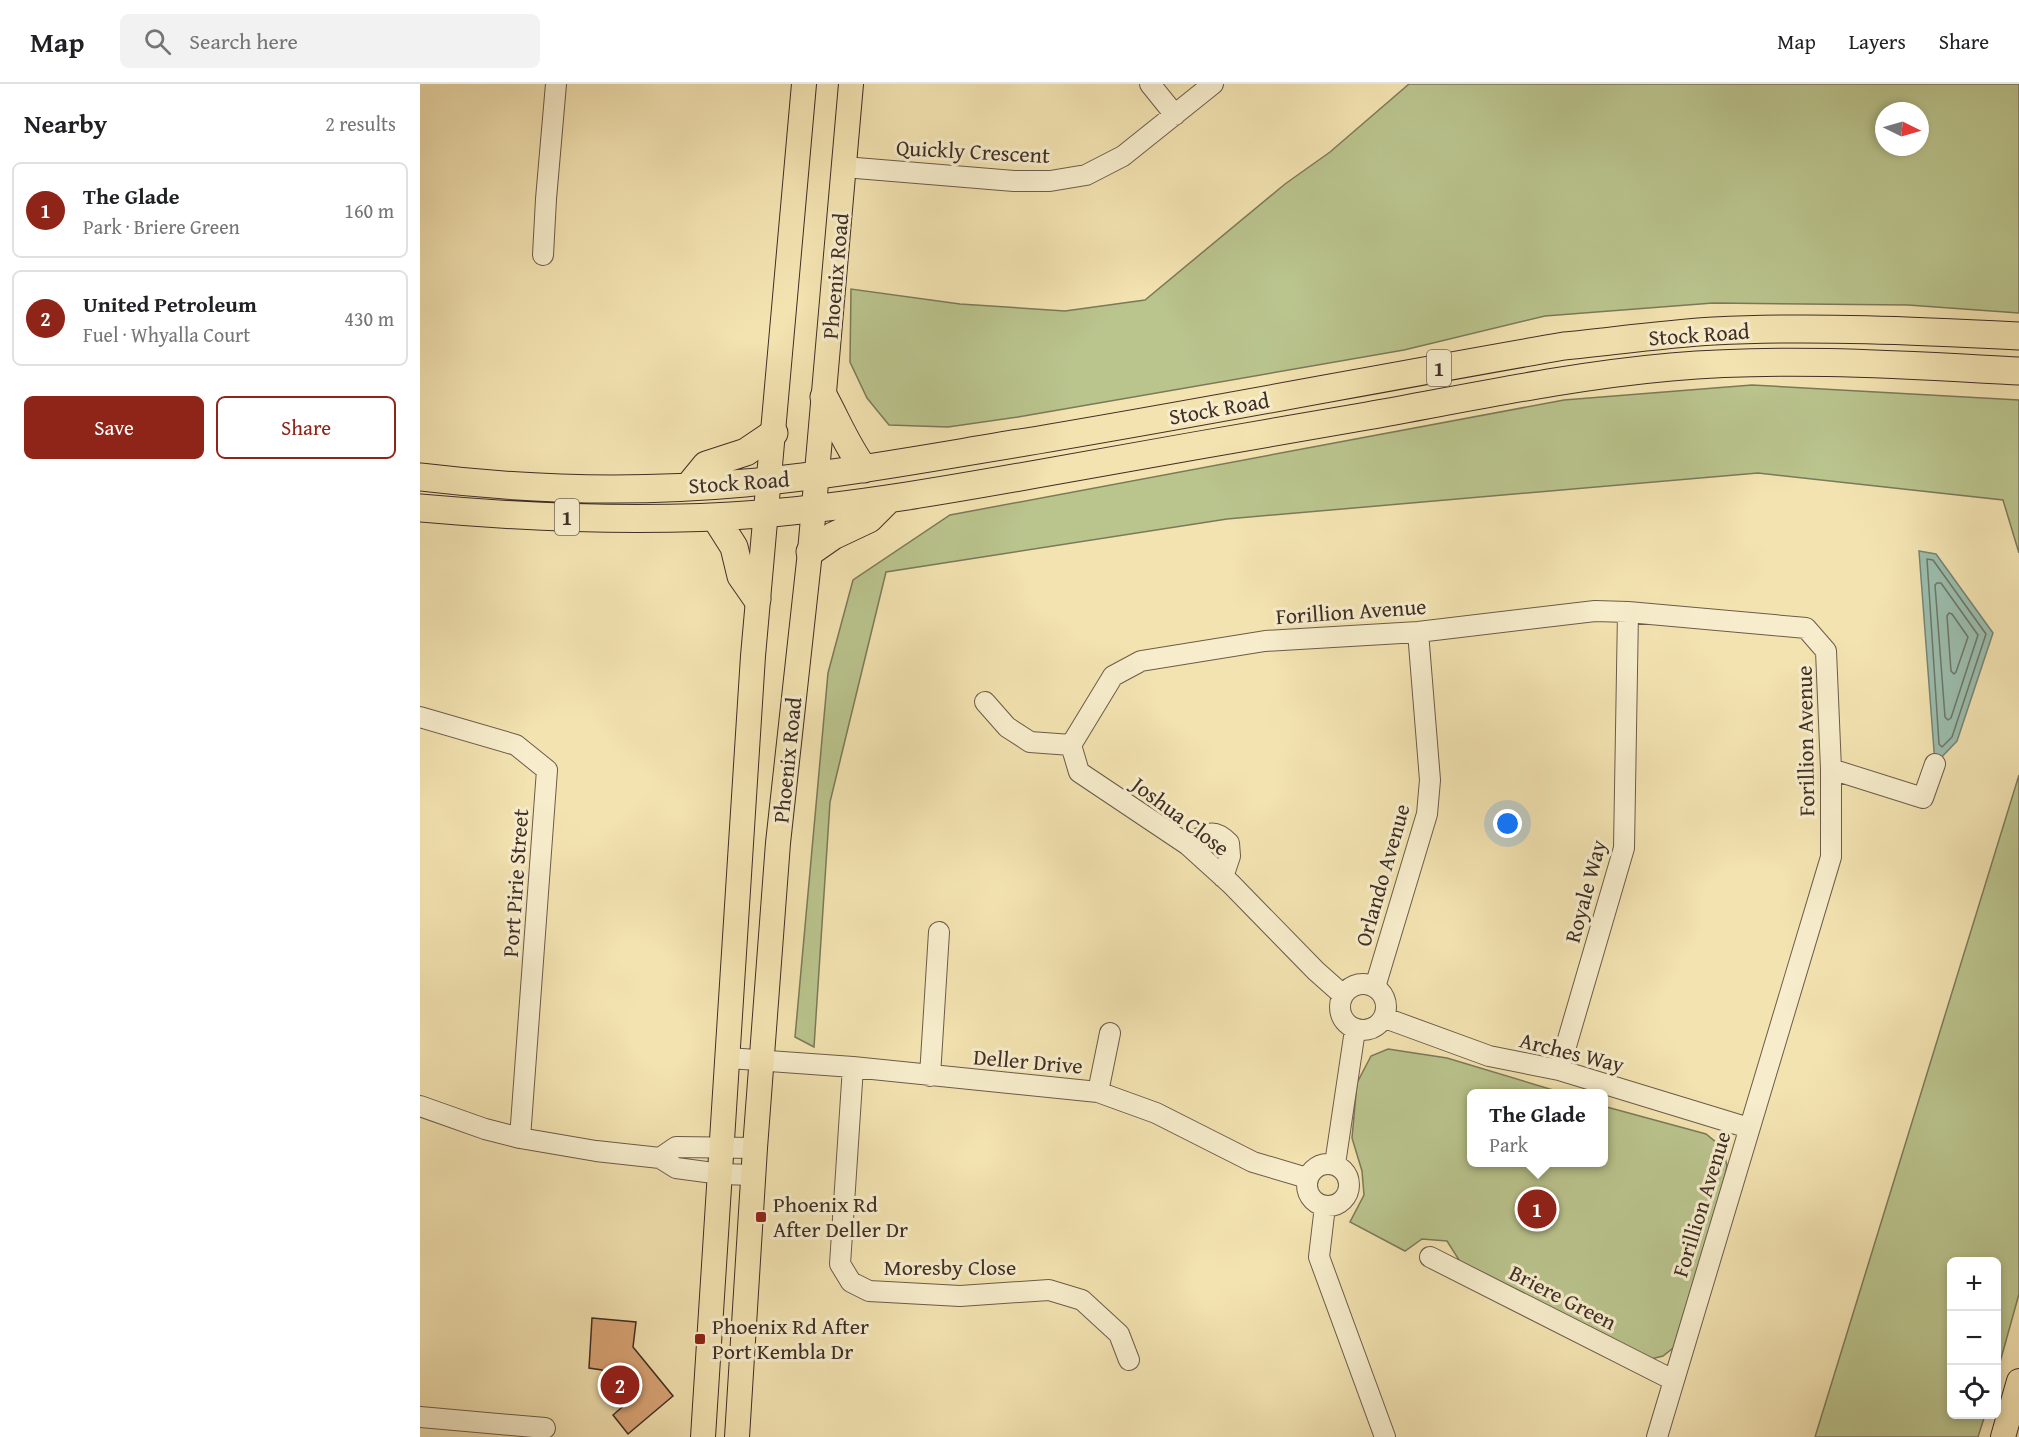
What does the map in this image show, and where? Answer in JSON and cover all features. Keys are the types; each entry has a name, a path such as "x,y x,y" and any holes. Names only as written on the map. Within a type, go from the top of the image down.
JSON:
{"highway":[{"name":"Stock Road","path":"420,477 546,487 688,487 769,481 864,469 1541,350 1642,337 1713,331 1786,329 2019,336"},
{"name":"Stock Road","path":"420,508 523,516 654,518 765,514 889,499 1556,381 1669,367 1814,362 2019,371"},
{"path":"824,397 849,448 864,469"},
{"path":"688,487 706,465 746,452 774,433"},
{"path":"810,552 833,536 869,519 889,499"},
{"path":"715,517 734,547 741,576 758,598"}],"main road":[{"name":"Phoenix Road","path":"703,1437 758,598 804,84"},
{"name":"Phoenix Road","path":"737,1437 777,843 810,552 851,84"},
{"path":"2002,1437 2019,1381"}],"street":[{"path":"543,255 556,84"},
{"path":"1150,84 1175,115"},
{"name":"Quickly Crescent","path":"844,167 984,179 1050,181 1086,175 1123,156 1214,84"},
{"name":"Forillion Avenue","path":"1071,745 1113,676 1141,661 1264,641 1418,632 1595,611 1806,628 1826,651 1831,769 1831,857 1657,1437"},
{"name":"Royale Way","path":"1559,1070 1624,849 1628,612"},
{"name":"Orlando Avenue","path":"1375,987 1427,814 1430,780 1418,632"},
{"path":"985,702 1007,727 1030,742 1071,745"},
{"name":"Port Pirie Street","path":"420,717 516,745 547,770 520,1138"},
{"name":"Joshua Close","path":"1071,745 1079,772 1188,845 1343,995"},
{"path":"1831,769 1923,798 1935,764"},
{"path":"1188,845 1210,832 1220,834 1229,843 1230,849 1223,877"},
{"path":"930,1076 939,932"},
{"path":"1365,984 1375,987 1382,993 1387,1005 1385,1018 1376,1028 1365,1031 1355,1030 1345,1022 1340,1012 1343,995 1352,986 1365,984"},
{"name":"Arches Way","path":"1385,1018 1489,1056 1559,1070 1749,1128"},
{"path":"1335,1164 1355,1030"},
{"path":"1098,1092 1110,1033"},
{"name":"Deller Drive","path":"728,1058 852,1067 1098,1092 1156,1113 1253,1162 1307,1179"},
{"name":"Moresby Close","path":"852,1067 840,1264 851,1282 869,1291 960,1296 1049,1290 1082,1300 1119,1334 1129,1360"},
{"path":"420,1106 520,1138 596,1151 660,1158 676,1168 721,1174 753,1175"},
{"path":"660,1158 676,1147 755,1148"},
{"path":"1323,1163 1335,1164 1344,1170 1349,1179 1350,1190 1336,1205 1325,1206 1316,1203 1310,1196 1307,1179 1313,1168 1323,1163"},
{"path":"1325,1206 1319,1257 1385,1437"},
{"name":"Briere Green","path":"1430,1257 1673,1380"},
{"path":"420,1417 546,1428"}],"green space":[{"path":"1409,84 2019,84 2019,313 1908,305 1713,303 1545,316 1404,350 948,427 889,425 867,398 850,362 851,289 960,304 1065,311 1145,300 1285,184 1330,152"},
{"path":"1752,385 2019,400 2019,553 2003,500 1758,473 1227,519 886,572 830,802 814,1047 795,1037 828,673 853,580 950,515 1564,400"},
{"path":"2019,775 2019,1294 2001,1359 2001,1257 1947,1257 1947,1419 1984,1419 1978,1437 1815,1437"},
{"path":"1388,1049 1447,1058 1550,1089 1467,1089 1467,1167 1608,1167 1608,1107 1706,1134 1723,1148 1727,1166 1721,1194 1677,1345 1663,1356 1647,1360 1466,1271 1447,1241 1422,1239 1405,1251 1350,1222 1364,1195 1362,1171 1352,1138 1357,1083 1371,1056"}],"water":[{"path":"1919,551 1936,554 1993,633 1957,741 1935,764"}],"building":[{"path":"592,1318 636,1322 633,1347 673,1396 628,1434 613,1415 628,1402 602,1370 589,1368"}],"place":[{"name":"The Glade","path":"1537,1209"},
{"name":"Phoenix Rd After Deller Dr","path":"761,1217"},
{"name":"Phoenix Rd After Port Kembla Dr","path":"700,1339"},
{"name":"United Petroleum","path":"620,1385"}]}
